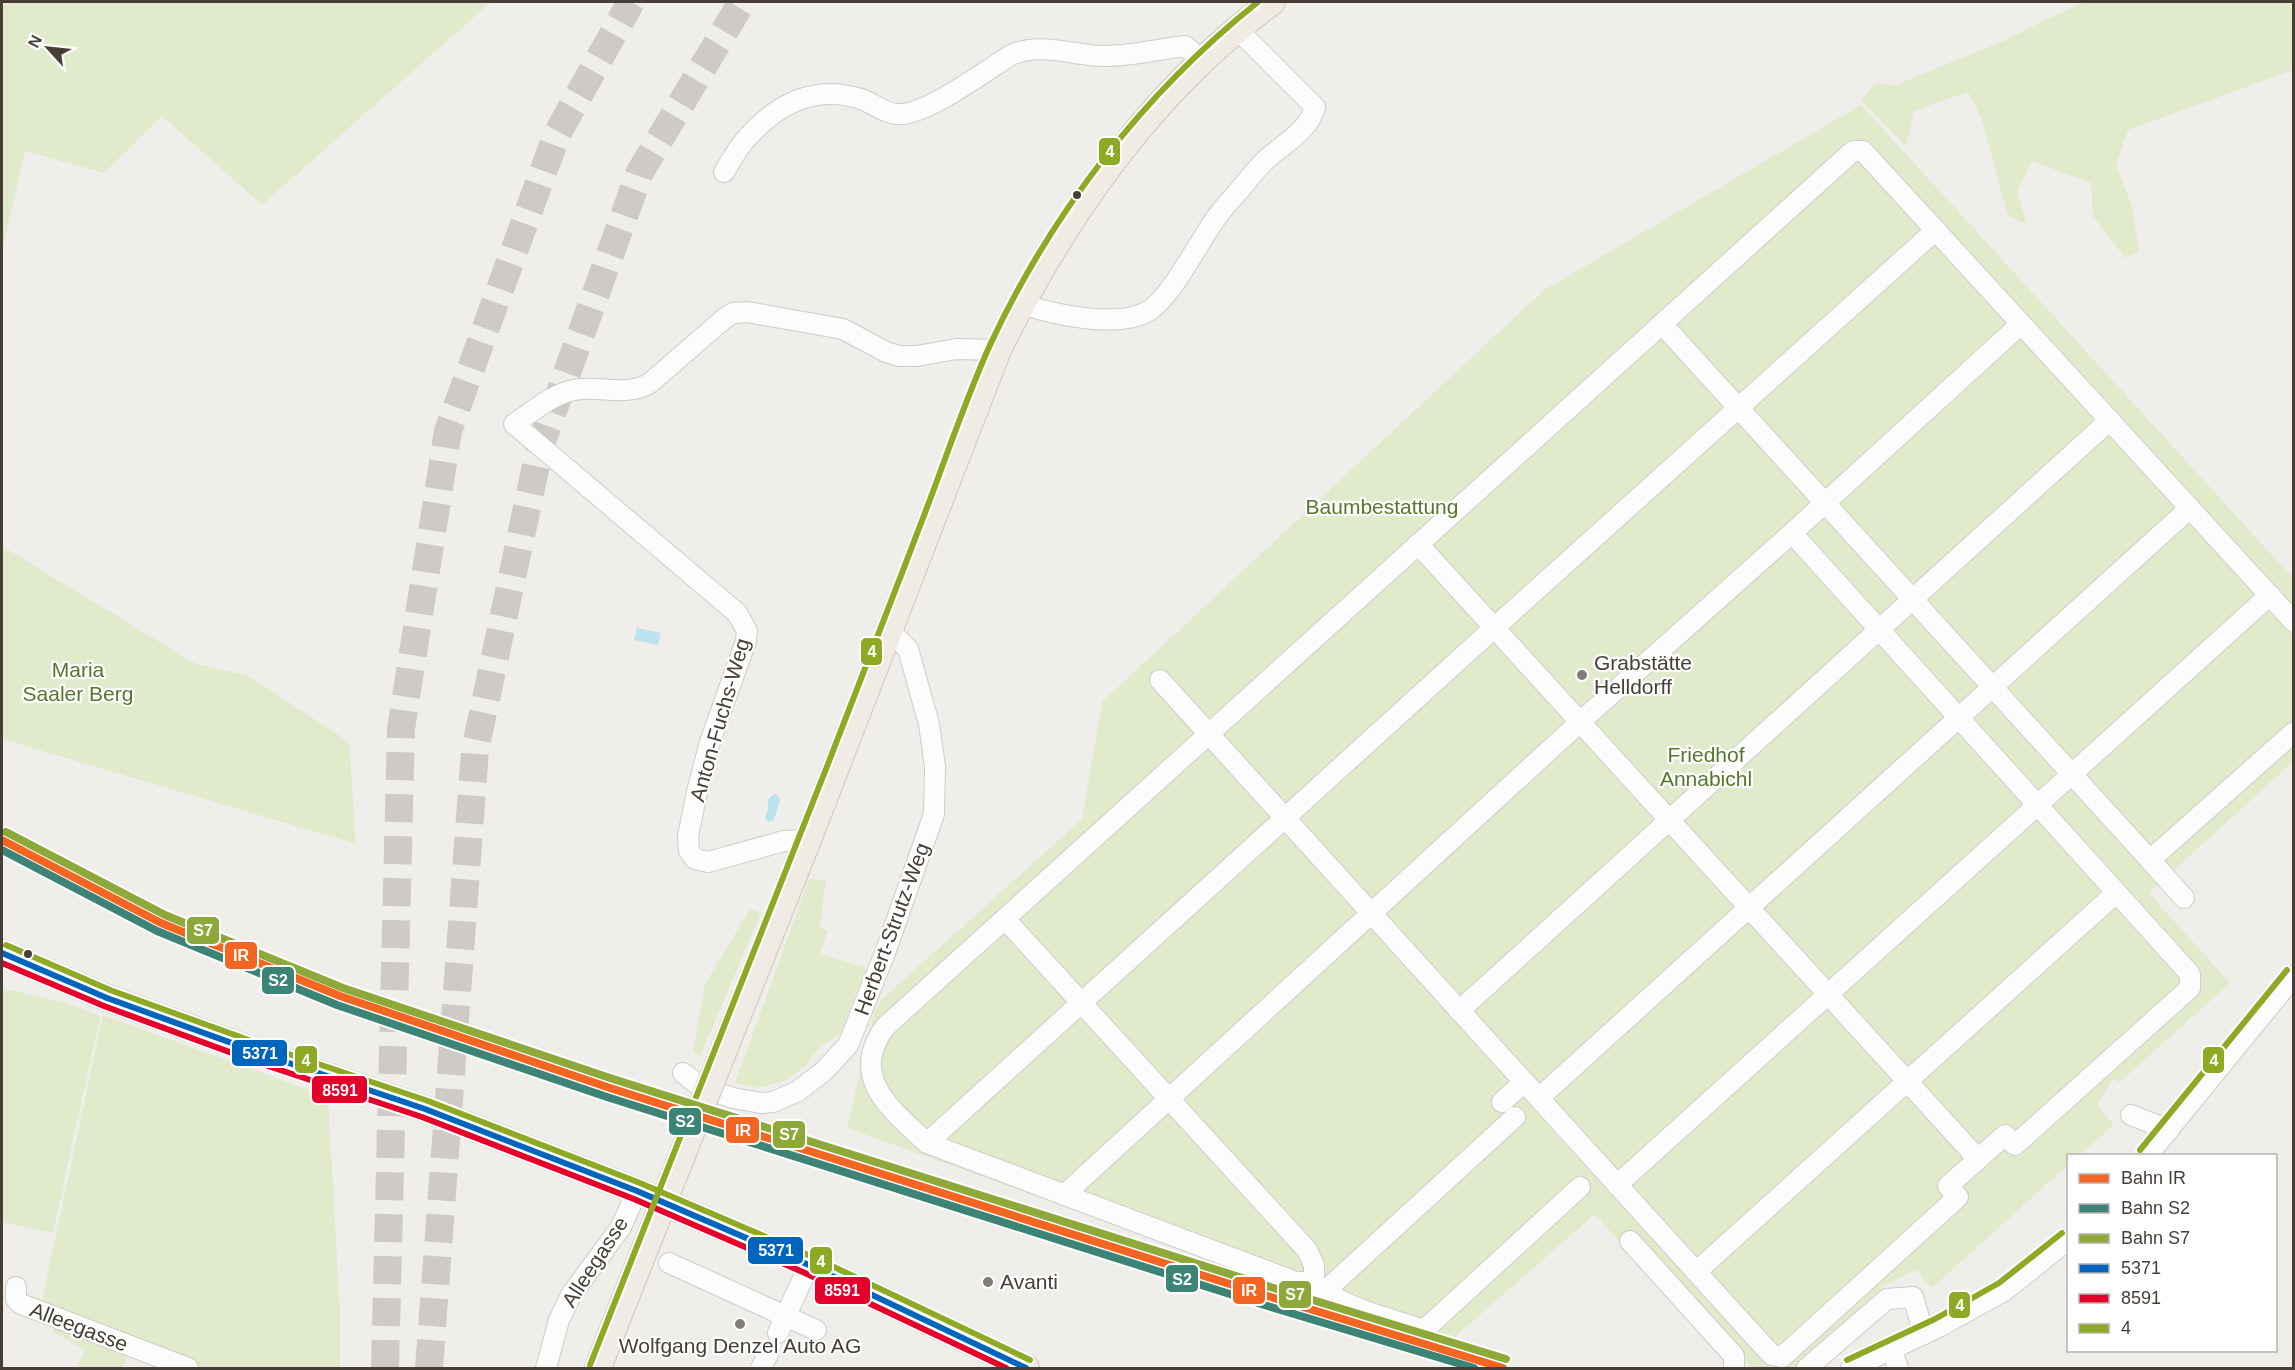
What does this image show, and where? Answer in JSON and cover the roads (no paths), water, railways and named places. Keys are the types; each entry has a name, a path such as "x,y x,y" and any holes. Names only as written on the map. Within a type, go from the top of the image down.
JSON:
{"main road":[{"path":"598,1368 808,840 998,350 1021,304 1084,200 1112,159 1165,96 1237,29 1272,2"},
{"path":"2,953 107,998 425,1109 637,1191 809,1265 1026,1368"}],"street":[{"path":"1021,304 1072,316 1112,320 1131,317 1149,310 1166,292 1219,214 1266,160 1313,118 1315,107 1237,29"},
{"path":"724,172 746,138 767,118 792,101 811,96 831,94 861,99 899,114 914,111 939,100 1011,55 1024,50 1040,48 1103,56 1185,46 1202,60"},
{"path":"1580,1187 1424,1330 1347,1303 1319,1287 1296,1282 927,1143 892,1111 876,1091 872,1076 872,1061 876,1040 885,1028 1853,151 1863,151 2294,622"},
{"path":"927,1143 1936,230"},
{"name":"Anton-Fuchs-Weg","path":"808,840 784,841 708,862 695,859 689,851 688,836 710,742 746,641 747,631 737,613 514,424 548,399 560,394 579,389 640,389 650,383 724,318 734,313 747,312 843,328 886,352 899,356 917,356 956,349 998,350"},
{"path":"1662,324 2184,898"},
{"path":"1064,1195 1580,722 2021,324"},
{"path":"1459,1011 2110,420"},
{"path":"1539,1098 2190,507"},
{"path":"1160,680 1772,1355 1782,1357 1958,1197 1948,1186 2006,1135 2015,1145 2190,988 2190,974 1792,533"},
{"path":"1418,544 1978,1159"},
{"path":"1617,1185 2270,595"},
{"name":"Herbert-Strutz-Weg","path":"683,1073 701,1087 733,1098 761,1103 773,1102 798,1090 824,1071 848,1045 885,953 934,814 935,767 929,724 908,649 890,631"},
{"path":"2150,860 2294,732"},
{"path":"1696,1272 2116,893"},
{"path":"1005,919 1307,1250 1314,1265 1319,1287"},
{"path":"2148,1154 2294,976"},
{"path":"1502,1102 1524,1082"},
{"path":"2132,1115 2169,1130"},
{"path":"1319,1287 1515,1117"},
{"name":"Alleegasse","path":"546,1368 559,1320 571,1295 621,1227 637,1191"},
{"path":"1630,1241 1734,1356 1734,1368"},
{"path":"1851,1368 1924,1334 2004,1291 2067,1241"},
{"path":"669,1263 816,1330"},
{"path":"778,1333 809,1265"},
{"name":"Alleegasse","path":"16,1287 16,1299 21,1304 188,1368"},
{"path":"1807,1368 1887,1299 1913,1297 1924,1334"},
{"path":"1892,1348 1898,1368"}],"water":[{"path":"637,628 661,633 658,645 634,640"},
{"path":"776,794 780,799 774,820 768,822 765,817 768,800"}],"tunnel":[{"path":"385,1368 401,729 448,431 557,134 631,2"},
{"path":"429,1368 475,750 540,447 640,172 742,2"}],"rail line":[{"name":"S7","path":"6,832 165,915 343,988 613,1079 1506,1359"},
{"name":"IR","path":"2,840 161,923 340,996 610,1088 1503,1368"},
{"name":"S2","path":"2,850 157,931 337,1005 607,1097 1274,1308 1474,1368"}],"place":[{"name":"Grabstätte Helldorff","path":"1582,675"},
{"name":"Avanti","path":"988,1282"},
{"name":"Wolfgang Denzel Auto AG","path":"740,1324"}],"park label":[{"name":"Baumbestattung","path":"1382,507"},
{"name":"Maria Saaler Berg","path":"78,682"},
{"name":"Friedhof Annabichl","path":"1706,767"}]}
